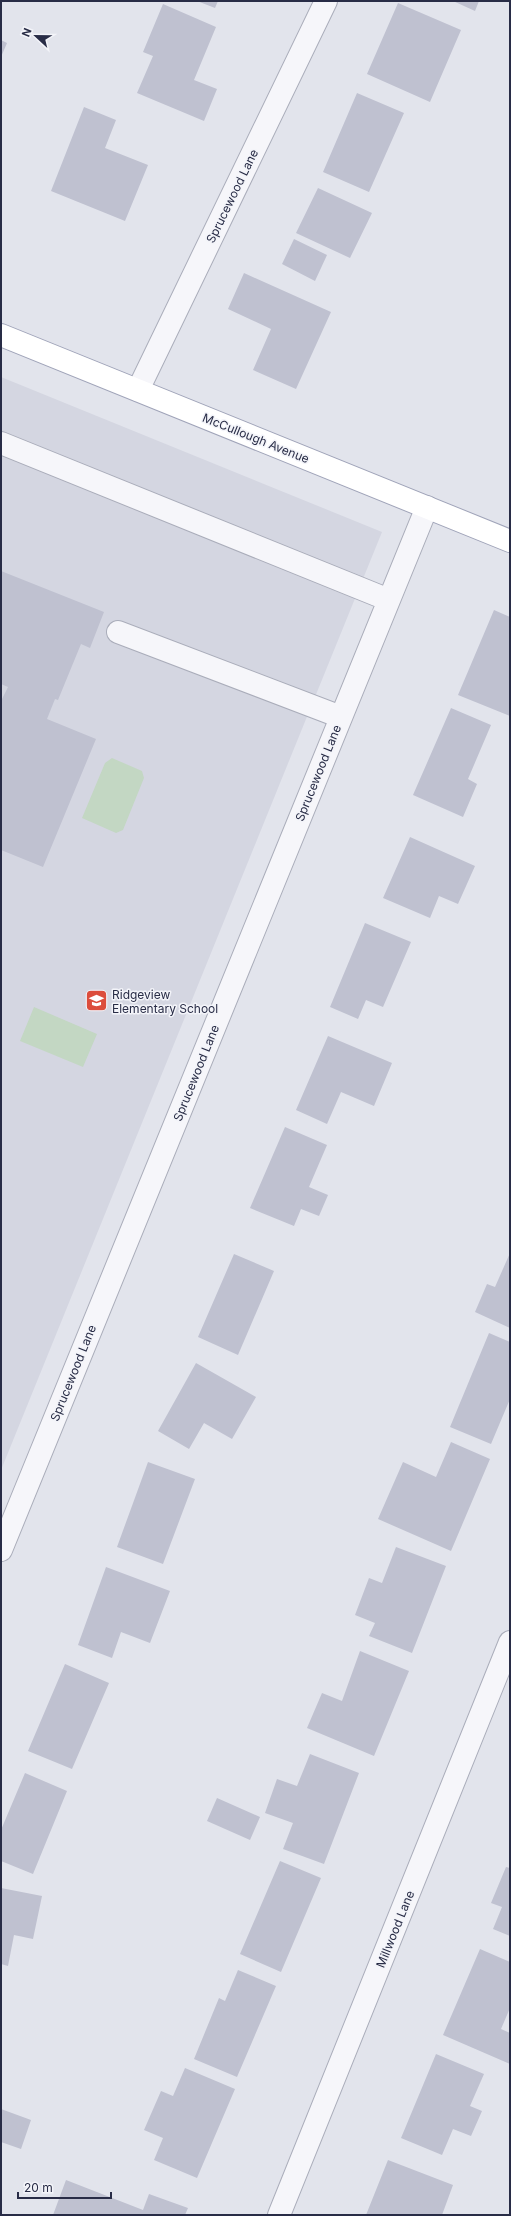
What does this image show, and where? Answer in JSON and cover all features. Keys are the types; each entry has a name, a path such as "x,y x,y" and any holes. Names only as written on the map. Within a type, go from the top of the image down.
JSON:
{"main road":[{"name":"McCullough Avenue","path":"1,336 510,541"}],"street":[{"name":"Sprucewood Lane","path":"138,390 326,1"},
{"path":"1,443 389,600"},
{"name":"Sprucewood Lane","path":"1,1550 427,507"},
{"path":"118,632 341,717"},
{"name":"Millwood Lane","path":"279,2215 510,1642"}],"shaded area":[{"name":"Ridgeview Elementary School","path":"1,377 382,532 1,1470"}],"green space":[{"path":"112,758 142,771 144,778 123,830 116,833 82,818 105,763"},
{"path":"34,1007 97,1034 83,1067 20,1041"}],"building":[{"path":"197,1 218,1 215,8"},
{"path":"453,1 479,1 475,11"},
{"path":"398,3 461,30 430,102 367,74"},
{"path":"163,4 216,27 194,80 217,89 204,121 137,93 153,56 143,52"},
{"path":"1,40 7,43 1,57"},
{"path":"357,93 404,113 369,192 323,172"},
{"path":"84,107 116,120 105,148 148,165 125,221 51,191"},
{"path":"318,188 372,213 350,258 296,233"},
{"path":"294,239 327,255 315,281 282,264"},
{"path":"244,273 331,312 296,389 253,370 271,329 228,309"},
{"path":"1,571 104,612 90,648 81,644 58,700 55,699 47,719 96,739 43,867 1,850 1,701 8,687 1,684"},
{"path":"494,610 510,617 510,716 458,695"},
{"path":"451,708 491,725 468,779 477,784 463,817 413,795"},
{"path":"410,837 475,866 458,904 439,896 430,918 383,898"},
{"path":"365,923 411,942 383,1007 366,1000 358,1019 330,1007"},
{"path":"328,1036 392,1063 374,1106 341,1092 327,1124 296,1110"},
{"path":"285,1127 327,1145 309,1187 328,1195 319,1216 301,1209 294,1226 250,1208"},
{"path":"510,1253 510,1328 475,1312 487,1284 495,1287"},
{"path":"234,1254 274,1271 238,1355 198,1337"},
{"path":"489,1333 510,1342 510,1399 491,1444 450,1427"},
{"path":"196,1363 256,1397 232,1439 204,1423 189,1449 158,1431"},
{"path":"451,1442 490,1459 451,1551 378,1519 403,1462 436,1477"},
{"path":"148,1462 195,1479 163,1564 117,1547"},
{"path":"396,1547 446,1566 412,1653 369,1636 375,1623 355,1615 369,1578 382,1583"},
{"path":"106,1567 170,1591 150,1643 121,1632 112,1658 78,1645"},
{"path":"360,1651 409,1671 374,1756 307,1728 322,1693 342,1701"},
{"path":"65,1664 109,1683 72,1769 28,1751"},
{"path":"310,1754 359,1773 324,1864 283,1849 293,1823 265,1813 277,1779 297,1786"},
{"path":"25,1773 67,1791 33,1874 1,1861 1,1830"},
{"path":"217,1798 260,1817 250,1840 207,1821"},
{"path":"280,1861 321,1878 281,1972 240,1954"},
{"path":"506,1867 510,1868 510,1936 493,1929 502,1907 491,1903"},
{"path":"1,1888 42,1896 33,1939 14,1935 8,1966 1,1964"},
{"path":"480,1949 510,1962 510,2008 501,2029 510,2033 510,2064 443,2035"},
{"path":"238,1970 276,1986 237,2077 194,2059 219,1998 225,2001"},
{"path":"436,2054 484,2074 470,2106 482,2111 471,2136 453,2129 442,2155 401,2138"},
{"path":"185,2068 235,2089 197,2178 154,2160 163,2138 144,2130 161,2091 173,2096"},
{"path":"1,2109 31,2120 21,2149 1,2142"},
{"path":"388,2160 453,2185 442,2215 366,2215"},
{"path":"66,2180 143,2210 149,2194 188,2208 185,2215 53,2215"}],"place":[{"name":"Ridgeview Elementary School","path":"96,1001"}]}
